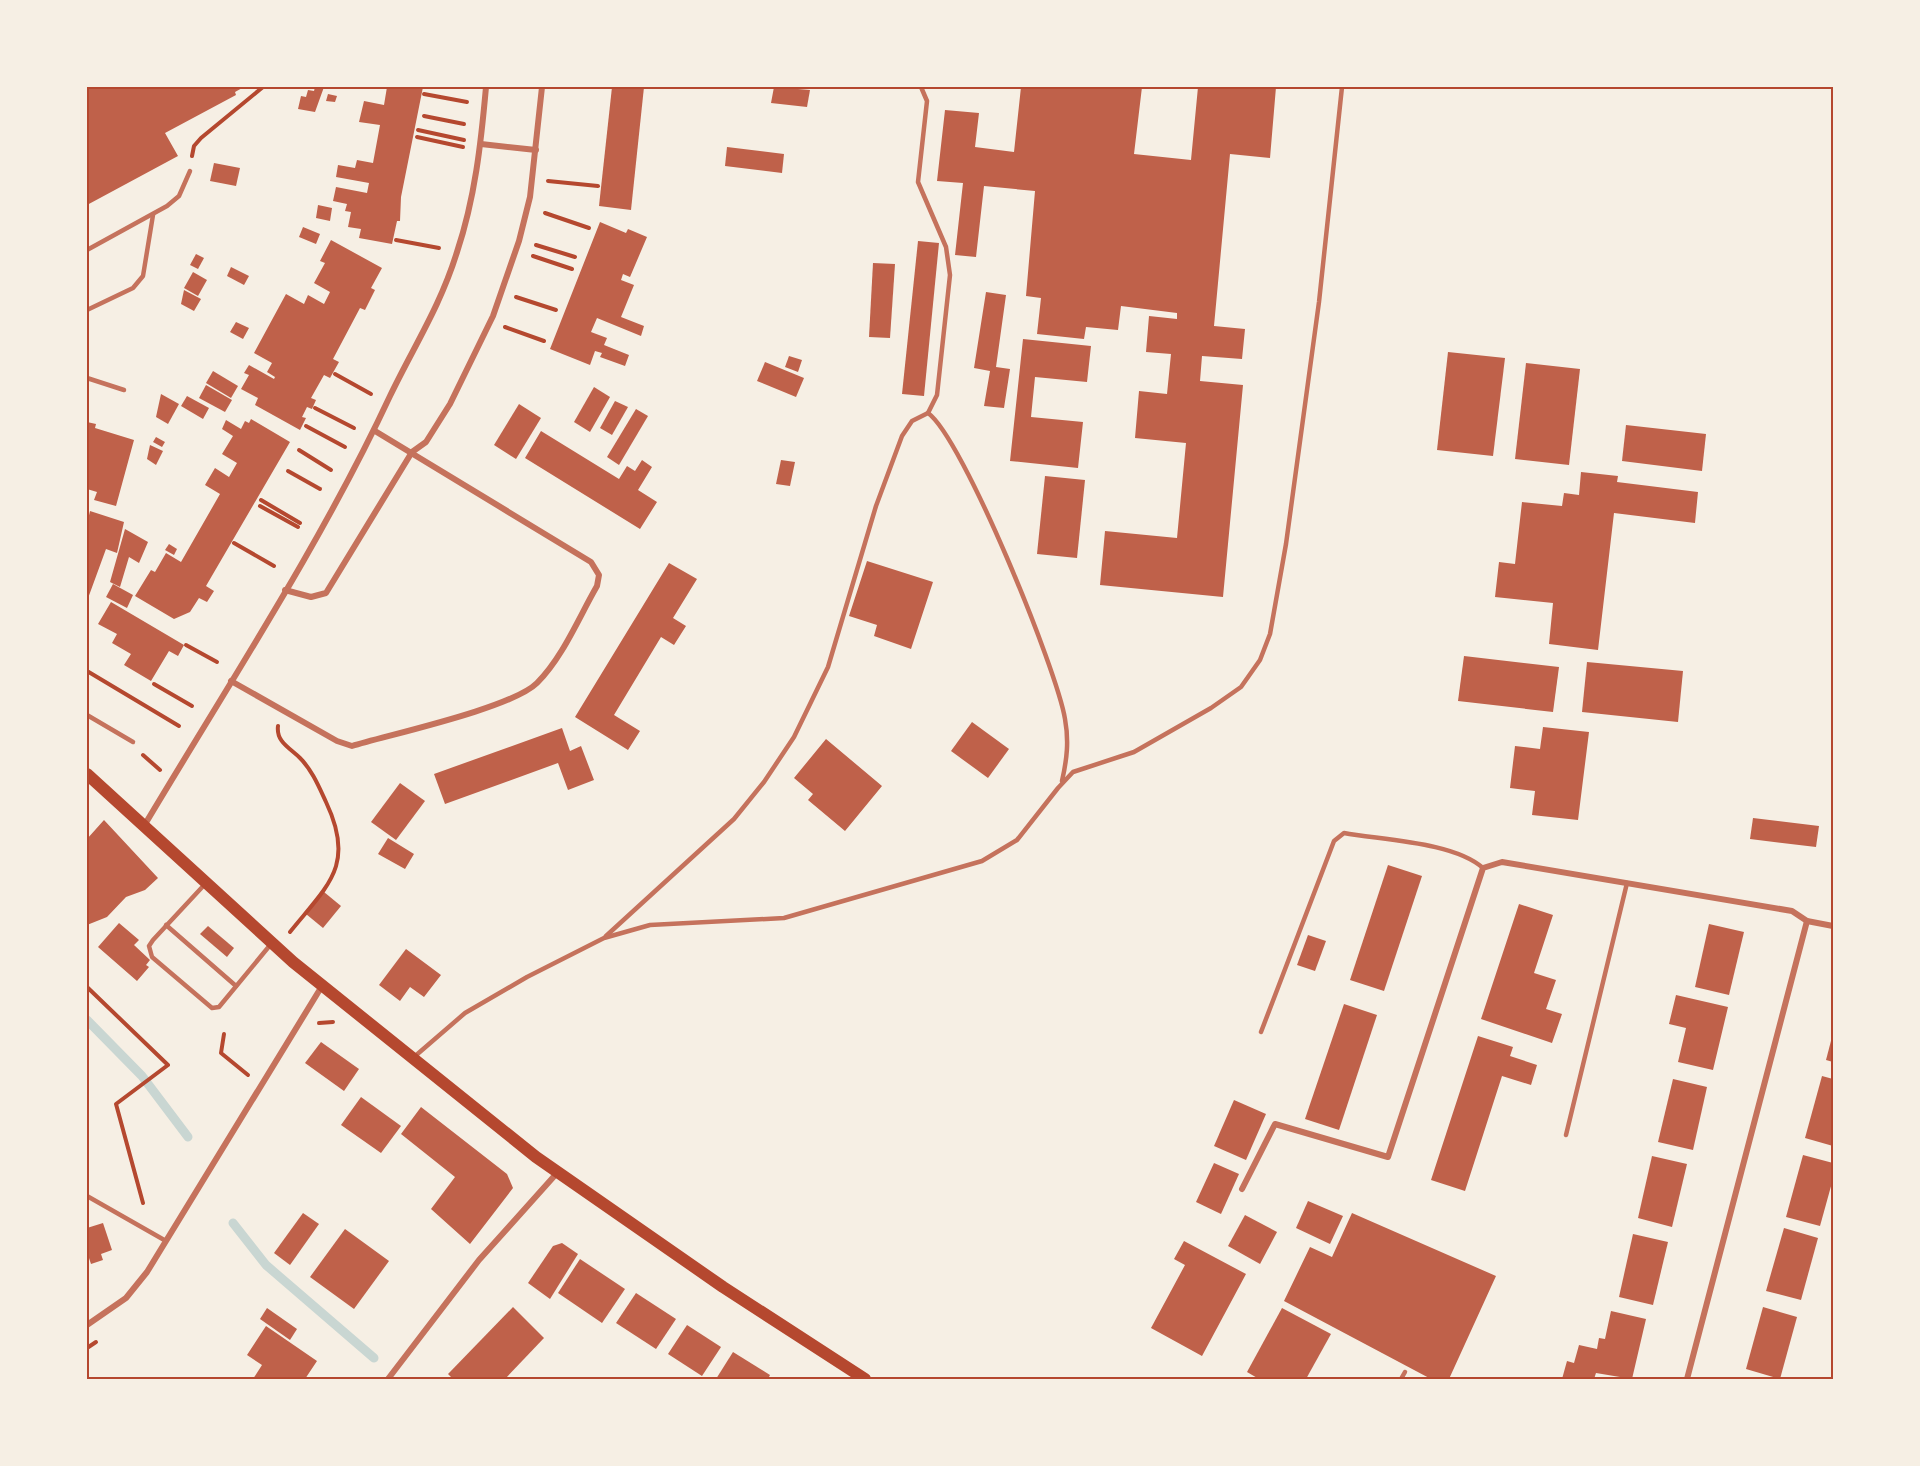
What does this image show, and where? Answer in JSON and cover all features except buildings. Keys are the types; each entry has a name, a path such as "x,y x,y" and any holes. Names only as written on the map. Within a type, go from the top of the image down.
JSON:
{"main road":[{"path":"87,774 322,986 556,1173 723,1287 865,1379"}],"street":[{"path":"144,826 285,590 375,431 447,283 466,222 480,144 486,87"},
{"path":"285,590 311,597 326,593 412,452 426,442 450,404 493,316 519,241 531,191 542,87"},
{"path":"480,144 536,150"},
{"path":"231,681 337,741 352,746 491,706 531,688 545,675 597,586 599,575 591,562 375,431"},
{"path":"1242,1189 1275,1124 1389,1157 1483,868 1502,862 1792,911 1807,921 1833,926"},
{"path":"1687,1379 1807,921"},
{"path":"87,1325 126,1298 166,1241 322,986"},
{"path":"388,1379 479,1260 556,1173"}],"lane":[{"path":"604,938 734,819 764,782 794,737 828,667 876,506 902,436 912,421 928,413 937,395 950,275 946,247 918,182 927,101 921,87"},
{"path":"412,1059 465,1013 526,977 604,938 650,925 713,924 784,918 982,861 1017,840 1073,772 1134,752 1211,708 1241,687 1260,660 1267,643 1288,532 1318,302 1342,87"},
{"path":"87,250 153,215 179,196 190,171"},
{"path":"87,310 133,288 139,282 143,276 153,215"},
{"path":"87,378 124,390"},
{"path":"928,413 936,419 957,453 983,505 1055,682 1065,716 1069,745 1062,783"},
{"path":"87,715 134,742"},
{"path":"1261,1032 1334,841 1344,833 1471,857 1483,868"},
{"path":"206,883 153,940 149,952 205,1004 212,1008 219,1007 272,942"},
{"path":"1566,1135 1627,883"},
{"path":"166,926 236,986"},
{"path":"87,1196 166,1241"},
{"path":"1401,1379 1405,1372"}],"path":[{"path":"190,171 194,146 263,87"},
{"path":"424,94 471,103"},
{"path":"424,116 469,125"},
{"path":"418,130 467,141"},
{"path":"417,137 467,147"},
{"path":"544,181 598,186"},
{"path":"539,211 589,228"},
{"path":"396,240 444,249"},
{"path":"531,243 576,257"},
{"path":"528,255 572,269"},
{"path":"514,296 556,310"},
{"path":"502,326 544,341"},
{"path":"335,375 375,396"},
{"path":"315,408 356,429"},
{"path":"306,426 345,448"},
{"path":"299,450 331,470"},
{"path":"288,471 320,489"},
{"path":"260,506 299,525 261,500"},
{"path":"234,543 274,566"},
{"path":"186,645 217,663"},
{"path":"87,671 179,726"},
{"path":"154,684 192,706"},
{"path":"285,711 278,724 277,732 281,741 313,775 335,820 340,854 338,867 328,884 290,933"},
{"path":"134,742 143,755 172,780"},
{"path":"87,987 168,1065 116,1104 143,1203"},
{"path":"224,1034 221,1053 260,1085"}],"waterway":[{"path":"87,1020 142,1076 188,1137"},
{"path":"233,1223 266,1265 374,1358"}]}
